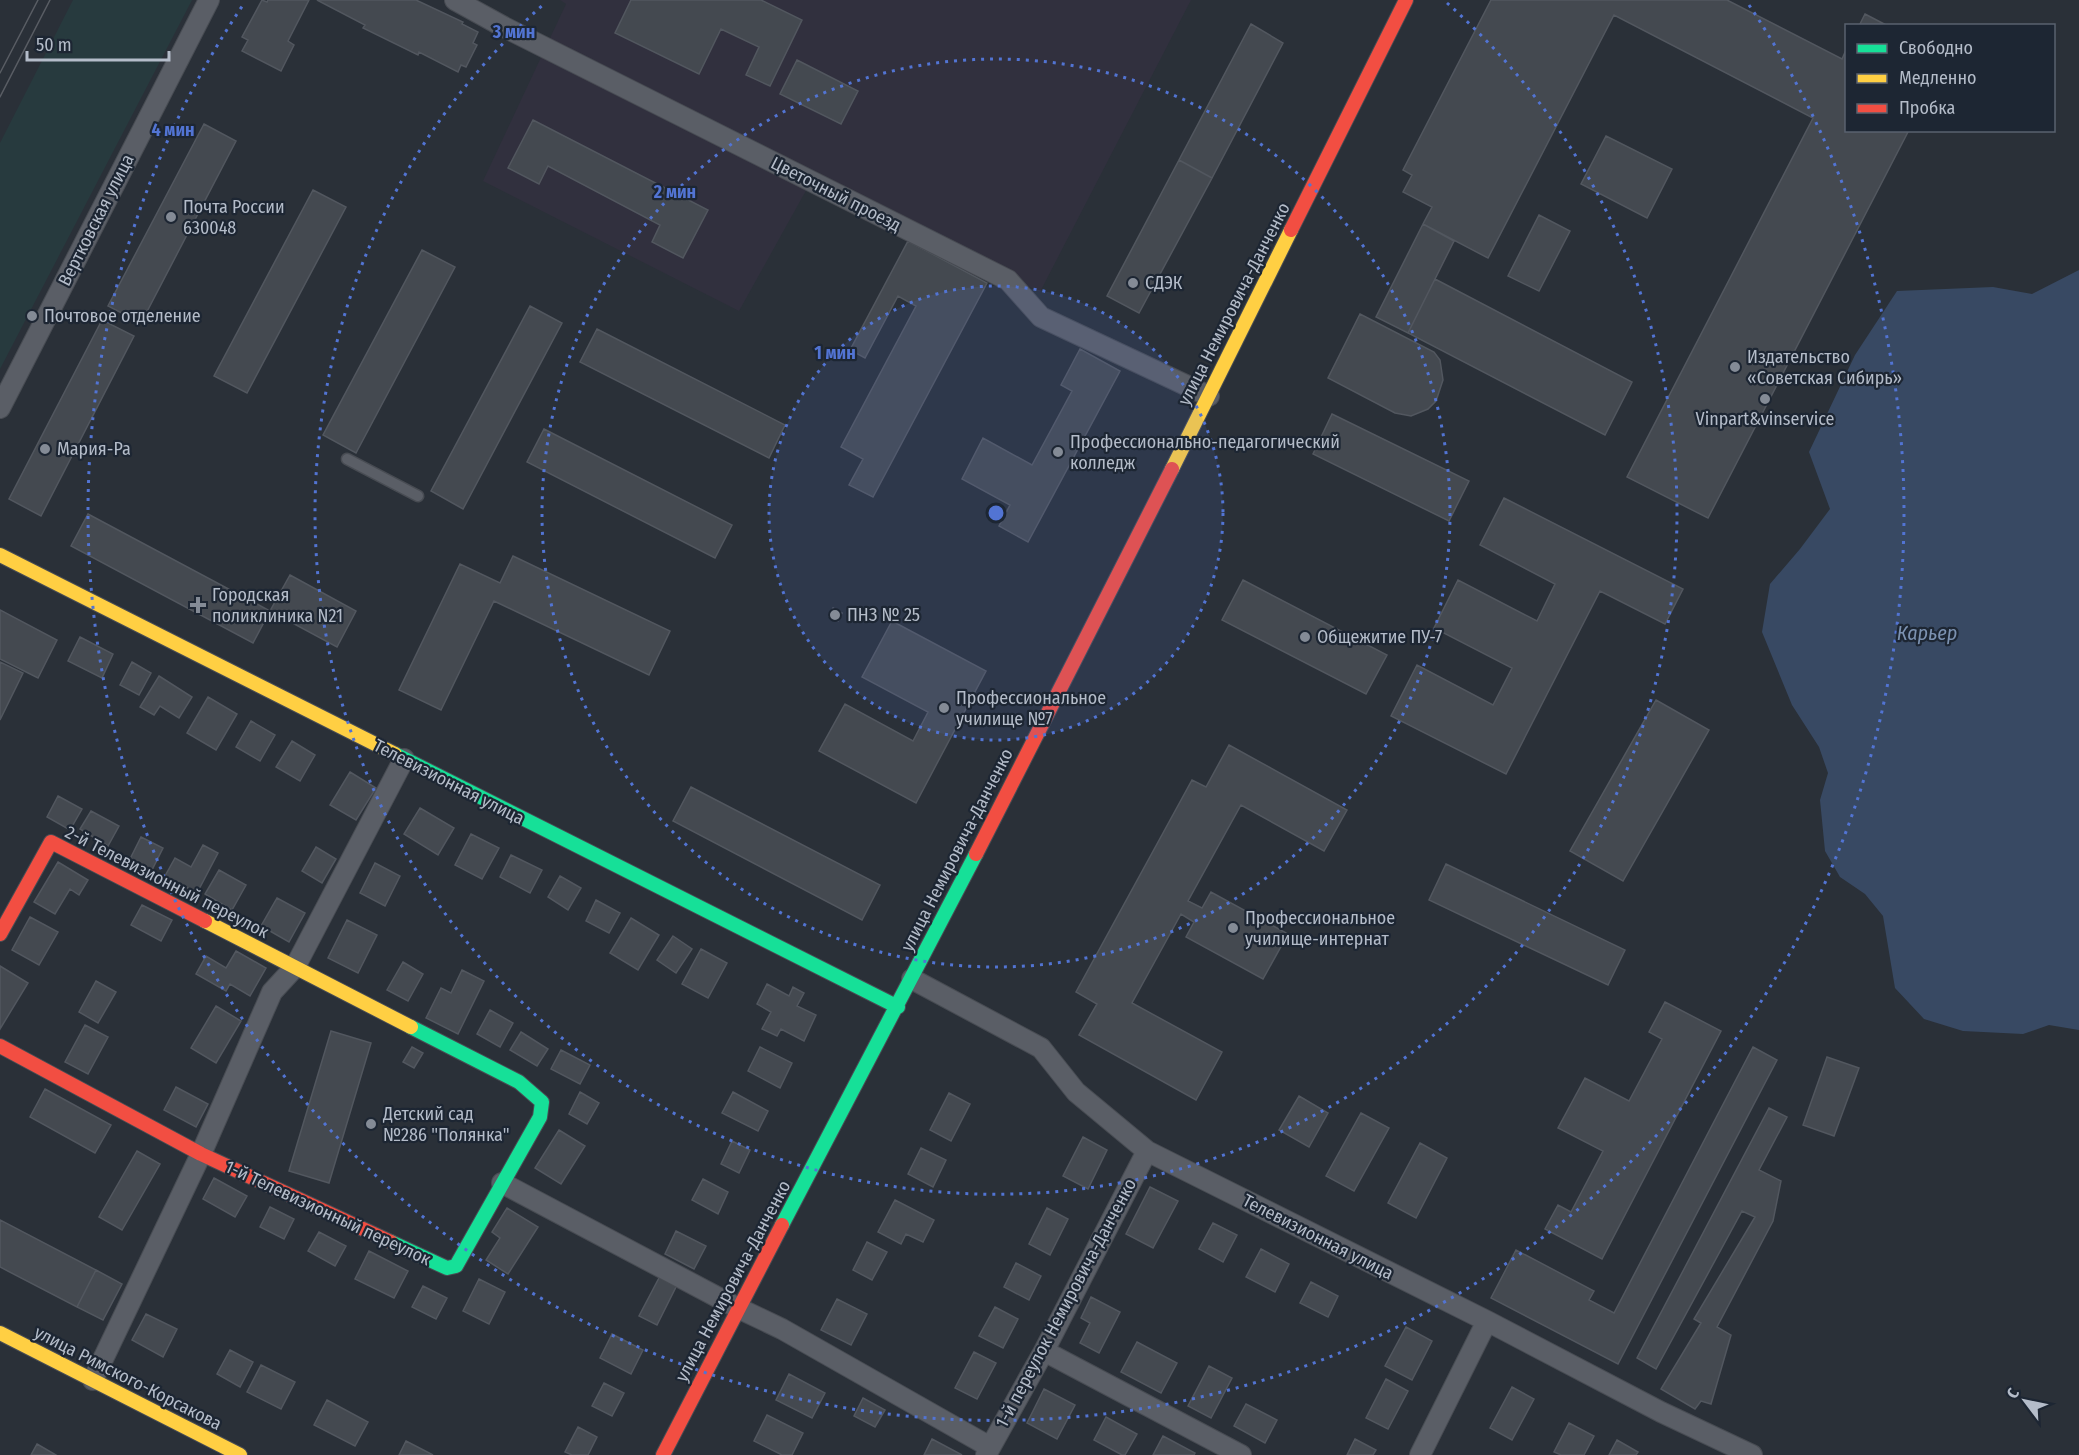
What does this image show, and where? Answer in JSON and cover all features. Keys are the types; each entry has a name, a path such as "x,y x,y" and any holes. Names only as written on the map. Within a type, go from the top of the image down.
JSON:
{"street":[{"name":"Вертковская улица","path":"0,408 209,0"},
{"name":"Цветочный проезд","path":"455,0 514,33 1008,280 1041,317 1209,396"},
{"name":"улица Немировича-Данченко","path":"663,1455 738,1308 898,1007 1209,396 1406,0"},
{"name":"Телевизионная улица","path":"0,555 898,1007"},
{"path":"93,1380 201,1154 272,992 295,967 404,759"},
{"name":"2-й Телевизионный переулок","path":"0,934 51,842 295,967"},
{"name":"1-й Телевизионный переулок","path":"201,1154 447,1268 456,1266 540,1117 542,1102 519,1082 295,967"},
{"name":"Телевизионная улица","path":"912,979 1041,1048 1076,1092 1146,1151 1487,1321 1660,1412 1752,1455"},
{"path":"0,1046 201,1154"},
{"name":"1-й переулок Немировича-Данченко","path":"988,1451 1044,1351 1146,1151"},
{"path":"502,1184 782,1329 988,1451"},
{"path":"1420,1455 1487,1321"},
{"name":"улица Римского-Корсакова","path":"0,1333 240,1455"},
{"path":"1044,1351 1241,1455"}],"lane":[{"path":"347,459 418,496"}],"shaded area":[{"path":"560,0 1191,0 1040,292 813,178 739,311 483,181 566,4"}],"green space":[{"path":"73,0 192,0 0,369 0,143"}],"water":[{"name":"Карьер","path":"2079,270 2079,1030 2049,1025 2023,1034 1963,1031 1924,1019 1895,988 1883,916 1865,894 1840,877 1825,851 1820,800 1828,773 1819,747 1792,705 1762,632 1770,584 1830,509 1809,452 1855,355 1897,291 1993,287 2032,294"}],"building":[{"path":"262,0 267,2 268,0 309,0 288,41 294,45 281,71 242,51 248,40 242,37"},
{"path":"317,0 416,0 463,22 462,24 478,32 473,43 477,45 466,67 461,65 458,72 363,28 365,25"},
{"path":"631,0 761,0 802,20 770,86 746,75 759,47 721,29 699,74 615,33"},
{"name":"Издательство «Советская Сибирь»","path":"1491,0 1727,0 1842,59 1845,52 1845,132 1908,132 1708,518 1627,477 1813,118 1614,15 1488,258 1423,224 1432,207 1403,192 1412,175 1403,170"},
{"path":"1865,14 1884,24 1860,24"},
{"path":"1251,24 1283,43 1212,178 1179,160"},
{"path":"797,60 858,91 841,124 780,94"},
{"path":"533,120 708,210 683,258 652,242 660,225 548,166 539,184 508,168"},
{"path":"204,124 236,141 141,323 108,306"},
{"path":"1606,136 1672,169 1647,218 1581,184"},
{"path":"1179,160 1212,178 1139,313 1107,296"},
{"path":"313,190 346,207 247,393 214,376"},
{"path":"1539,215 1570,231 1539,291 1508,276"},
{"path":"1423,224 1454,241 1408,333 1376,317"},
{"path":"908,241 987,283 873,497 849,485 863,459 841,447 916,306 898,296 865,358 850,350"},
{"path":"422,250 455,267 356,453 323,435"},
{"path":"1435,279 1632,382 1605,435 1408,333"},
{"path":"530,306 562,323 463,509 431,491"},
{"path":"1360,314 1434,352 1440,360 1443,380 1436,401 1428,409 1411,416 1395,413 1328,378"},
{"path":"102,320 134,336 41,516 9,499"},
{"path":"597,329 785,425 769,458 580,362"},
{"name":"Профессионально-педагогический колледж","path":"1080,349 1120,371 1028,542 999,526 1010,505 962,479 983,438 1032,465 1072,391 1061,385"},
{"path":"1332,414 1469,481 1449,521 1313,454"},
{"path":"544,429 732,525 715,558 527,462"},
{"path":"1504,498 1683,589 1665,624 1600,591 1506,774 1391,716 1417,665 1493,705 1512,668 1434,628 1458,580 1537,621 1555,584 1480,545"},
{"path":"88,514 270,611 253,643 71,546"},
{"path":"513,556 670,631 649,675 494,601 441,710 399,690 460,564 500,583"},
{"path":"290,575 356,611 337,647 270,611"},
{"name":"Общежитие ПУ-7","path":"1243,580 1387,655 1366,694 1222,620"},
{"name":"ПНЗ № 25","path":"833,608 842,613 838,621 829,616"},
{"path":"0,610 57,640 38,678 0,659"},
{"name":"Профессиональное училище №7","path":"892,621 986,671 916,803 819,751 845,704 913,741 928,712 862,677"},
{"path":"80,637 113,654 102,678 68,661"},
{"path":"0,662 23,673 0,720"},
{"path":"132,662 151,673 139,695 120,685"},
{"path":"159,676 192,697 179,718 160,706 154,715 140,707"},
{"path":"208,697 237,714 216,750 187,733"},
{"path":"1656,700 1709,730 1623,881 1570,851"},
{"path":"251,721 275,735 260,761 236,747"},
{"path":"292,741 315,755 300,781 276,767"},
{"name":"Профессиональное училище-интернат","path":"1229,745 1347,810 1324,851 1241,805 1188,901 1202,908 1211,892 1288,934 1263,979 1186,937 1194,922 1181,914 1132,1003 1222,1052 1196,1100 1079,1035 1097,1004 1076,992 1192,780 1206,787"},
{"path":"350,772 376,788 356,820 330,805"},
{"path":"691,787 880,885 862,920 673,821"},
{"path":"58,796 82,809 70,830 47,817"},
{"path":"420,808 454,828 438,855 404,834"},
{"path":"91,811 119,826 108,846 80,829"},
{"path":"471,834 499,848 482,879 455,865"},
{"path":"141,837 163,848 152,870 130,859"},
{"path":"203,845 218,853 197,893 165,876 175,858 191,867"},
{"path":"316,847 336,859 322,883 302,871"},
{"path":"511,855 542,870 530,893 500,877"},
{"path":"58,862 88,880 79,895 70,889 55,914 34,902"},
{"path":"375,863 400,876 385,906 360,893"},
{"path":"1446,864 1625,950 1608,985 1429,900"},
{"path":"219,870 246,885 232,910 205,894"},
{"path":"560,876 581,888 568,910 548,897"},
{"path":"277,898 305,913 289,942 261,926"},
{"path":"596,900 620,913 609,933 586,921"},
{"path":"142,905 172,920 161,941 131,925"},
{"path":"30,917 58,932 39,965 12,950"},
{"path":"631,918 659,935 638,970 610,953"},
{"path":"347,920 377,935 358,973 328,958"},
{"path":"673,936 692,949 676,973 657,960"},
{"path":"701,949 727,963 708,998 682,984"},
{"path":"236,951 266,968 250,996 230,984 226,991 196,974 206,956 226,968"},
{"path":"403,962 423,974 408,1001 387,990"},
{"path":"0,966 28,983 0,1029"},
{"path":"462,970 484,981 458,1034 426,1018 441,988 451,993"},
{"path":"96,981 116,992 98,1023 79,1012"},
{"path":"767,984 789,996 793,987 804,993 797,1006 816,1015 804,1041 781,1029 777,1036 762,1029 771,1012 757,1004"},
{"path":"1665,1002 1721,1031 1602,1259 1545,1229 1558,1205 1571,1212 1603,1151 1558,1128 1585,1078 1629,1101 1662,1039 1649,1032"},
{"path":"216,1006 241,1021 216,1063 191,1048"},
{"path":"490,1010 513,1023 500,1047 477,1034"},
{"path":"85,1025 108,1037 88,1074 65,1062"},
{"path":"331,1031 371,1043 329,1183 289,1171"},
{"path":"521,1032 548,1049 537,1066 510,1050"},
{"path":"412,1047 423,1053 414,1068 403,1062"},
{"path":"760,1047 792,1063 780,1088 748,1071"},
{"path":"1753,1047 1777,1060 1618,1364 1491,1298 1516,1250 1594,1291 1589,1300 1614,1313"},
{"path":"561,1050 590,1065 580,1084 551,1069"},
{"path":"1827,1057 1859,1068 1834,1136 1803,1125"},
{"path":"176,1087 208,1104 196,1127 164,1110"},
{"path":"45,1089 111,1125 95,1153 30,1117"},
{"path":"580,1092 599,1103 587,1124 569,1114"},
{"path":"733,1092 768,1111 758,1131 722,1113"},
{"path":"949,1093 970,1104 951,1141 930,1130"},
{"path":"1299,1096 1328,1113 1309,1147 1279,1130"},
{"path":"1769,1108 1787,1117 1759,1170 1781,1181 1773,1221 1717,1327 1731,1335 1711,1404 1701,1401 1695,1409 1661,1389 1701,1323 1694,1319 1755,1217 1742,1211 1656,1369 1637,1358"},
{"path":"1361,1113 1389,1128 1354,1191 1326,1176"},
{"path":"559,1130 585,1146 561,1184 535,1168"},
{"path":"1083,1137 1107,1150 1088,1189 1063,1176"},
{"path":"732,1141 750,1150 739,1173 721,1164"},
{"path":"1420,1143 1447,1158 1416,1218 1388,1203"},
{"path":"921,1148 946,1160 933,1187 908,1174"},
{"path":"137,1151 160,1164 122,1230 99,1217"},
{"path":"214,1178 247,1196 235,1217 203,1199"},
{"path":"703,1179 728,1192 718,1214 692,1200"},
{"path":"1150,1187 1178,1201 1153,1248 1126,1234"},
{"path":"895,1200 934,1220 923,1242 906,1234 901,1244 878,1232"},
{"path":"270,1207 294,1219 284,1239 260,1227"},
{"path":"507,1208 538,1227 508,1274 486,1260 500,1238 492,1232"},
{"path":"1047,1208 1068,1219 1050,1255 1029,1244"},
{"path":"0,1220 96,1270 77,1307 0,1267"},
{"path":"1213,1223 1237,1235 1223,1262 1199,1249"},
{"path":"676,1231 706,1246 694,1269 665,1254"},
{"path":"319,1232 346,1246 335,1266 308,1251"},
{"path":"867,1242 887,1252 872,1280 853,1270"},
{"path":"1261,1249 1289,1264 1275,1292 1246,1277"},
{"path":"369,1251 408,1271 394,1298 355,1279"},
{"path":"1016,1263 1041,1276 1029,1300 1004,1287"},
{"path":"96,1270 122,1284 103,1320 77,1307"},
{"path":"660,1276 677,1285 657,1325 639,1316"},
{"path":"479,1279 505,1292 489,1324 463,1311"},
{"path":"1311,1282 1338,1296 1328,1317 1300,1303"},
{"path":"423,1286 447,1298 436,1319 412,1307"},
{"path":"1091,1297 1120,1312 1099,1353 1080,1343 1090,1323 1081,1318"},
{"path":"837,1299 867,1314 851,1345 821,1330"},
{"path":"995,1307 1018,1319 1003,1348 979,1336"},
{"path":"146,1314 177,1329 163,1357 132,1340"},
{"path":"1406,1327 1432,1341 1412,1380 1385,1366"},
{"path":"612,1334 643,1350 631,1374 600,1358"},
{"path":"1137,1342 1177,1363 1161,1393 1121,1372"},
{"path":"230,1350 253,1362 240,1387 217,1374"},
{"path":"974,1352 996,1363 977,1399 955,1388"},
{"path":"261,1365 295,1382 281,1409 247,1392"},
{"path":"1209,1366 1232,1378 1211,1418 1188,1406"},
{"path":"789,1374 825,1393 812,1418 776,1400"},
{"path":"1386,1379 1408,1391 1388,1429 1366,1418"},
{"path":"604,1383 624,1393 612,1416 592,1406"},
{"path":"1512,1387 1534,1399 1512,1440 1490,1428"},
{"path":"1044,1389 1075,1405 1057,1439 1027,1423"},
{"path":"863,1398 885,1410 875,1427 854,1416"},
{"path":"327,1400 368,1422 355,1446 314,1425"},
{"path":"1246,1404 1277,1420 1265,1443 1234,1426"},
{"path":"767,1415 803,1433 792,1455 782,1455 754,1441"},
{"path":"1106,1417 1137,1434 1125,1455 1094,1440"},
{"path":"1569,1423 1594,1436 1584,1455 1561,1455 1554,1452"},
{"path":"578,1427 597,1437 588,1455 572,1455 565,1452"},
{"path":"1163,1436 1195,1453 1194,1455 1153,1455"},
{"path":"932,1439 962,1455 924,1455"},
{"path":"1355,1439 1376,1450 1373,1455 1347,1455"},
{"path":"1617,1440 1638,1452 1636,1455 1609,1455"},
{"path":"406,1441 433,1455 399,1455"},
{"path":"37,1444 56,1455 31,1455"}],"tram line":[{"path":"0,73 38,0"},
{"path":"0,97 50,0"}],"traffic: fast":[{"path":"395,754 898,1007"},
{"path":"782,1225 976,854"},
{"path":"391,1242 447,1268 456,1266 540,1117 542,1102 519,1082 411,1027"}],"traffic: slow":[{"path":"1172,469 1291,230"},
{"path":"0,555 395,754"},
{"path":"205,921 411,1027"},
{"path":"0,1333 240,1455"}],"traffic: jam":[{"path":"1291,230 1406,0"},
{"path":"976,854 1172,469"},
{"path":"0,934 51,842 205,921"},
{"path":"0,1046 201,1154 391,1242"},
{"path":"663,1455 782,1225"}],"place":[{"name":"Почта России 630048","path":"171,217"},
{"name":"СДЭК","path":"1133,283"},
{"name":"Почтовое отделение","path":"32,316"},
{"name":"Издательство «Советская Сибирь»","path":"1735,367"},
{"name":"Vinpart&vinservice","path":"1765,399"},
{"name":"Мария-Ра","path":"45,449"},
{"name":"Профессионально-педагогический колледж","path":"1058,452"},
{"name":"Городская поликлиника N21","path":"198,605"},
{"name":"ПНЗ № 25","path":"835,615"},
{"name":"Общежитие ПУ-7","path":"1305,637"},
{"name":"Профессиональное училище №7","path":"944,708"},
{"name":"Профессиональное училище-интернат","path":"1233,928"},
{"name":"Детский сад №286 \"Полянка\"","path":"371,1124"}]}
